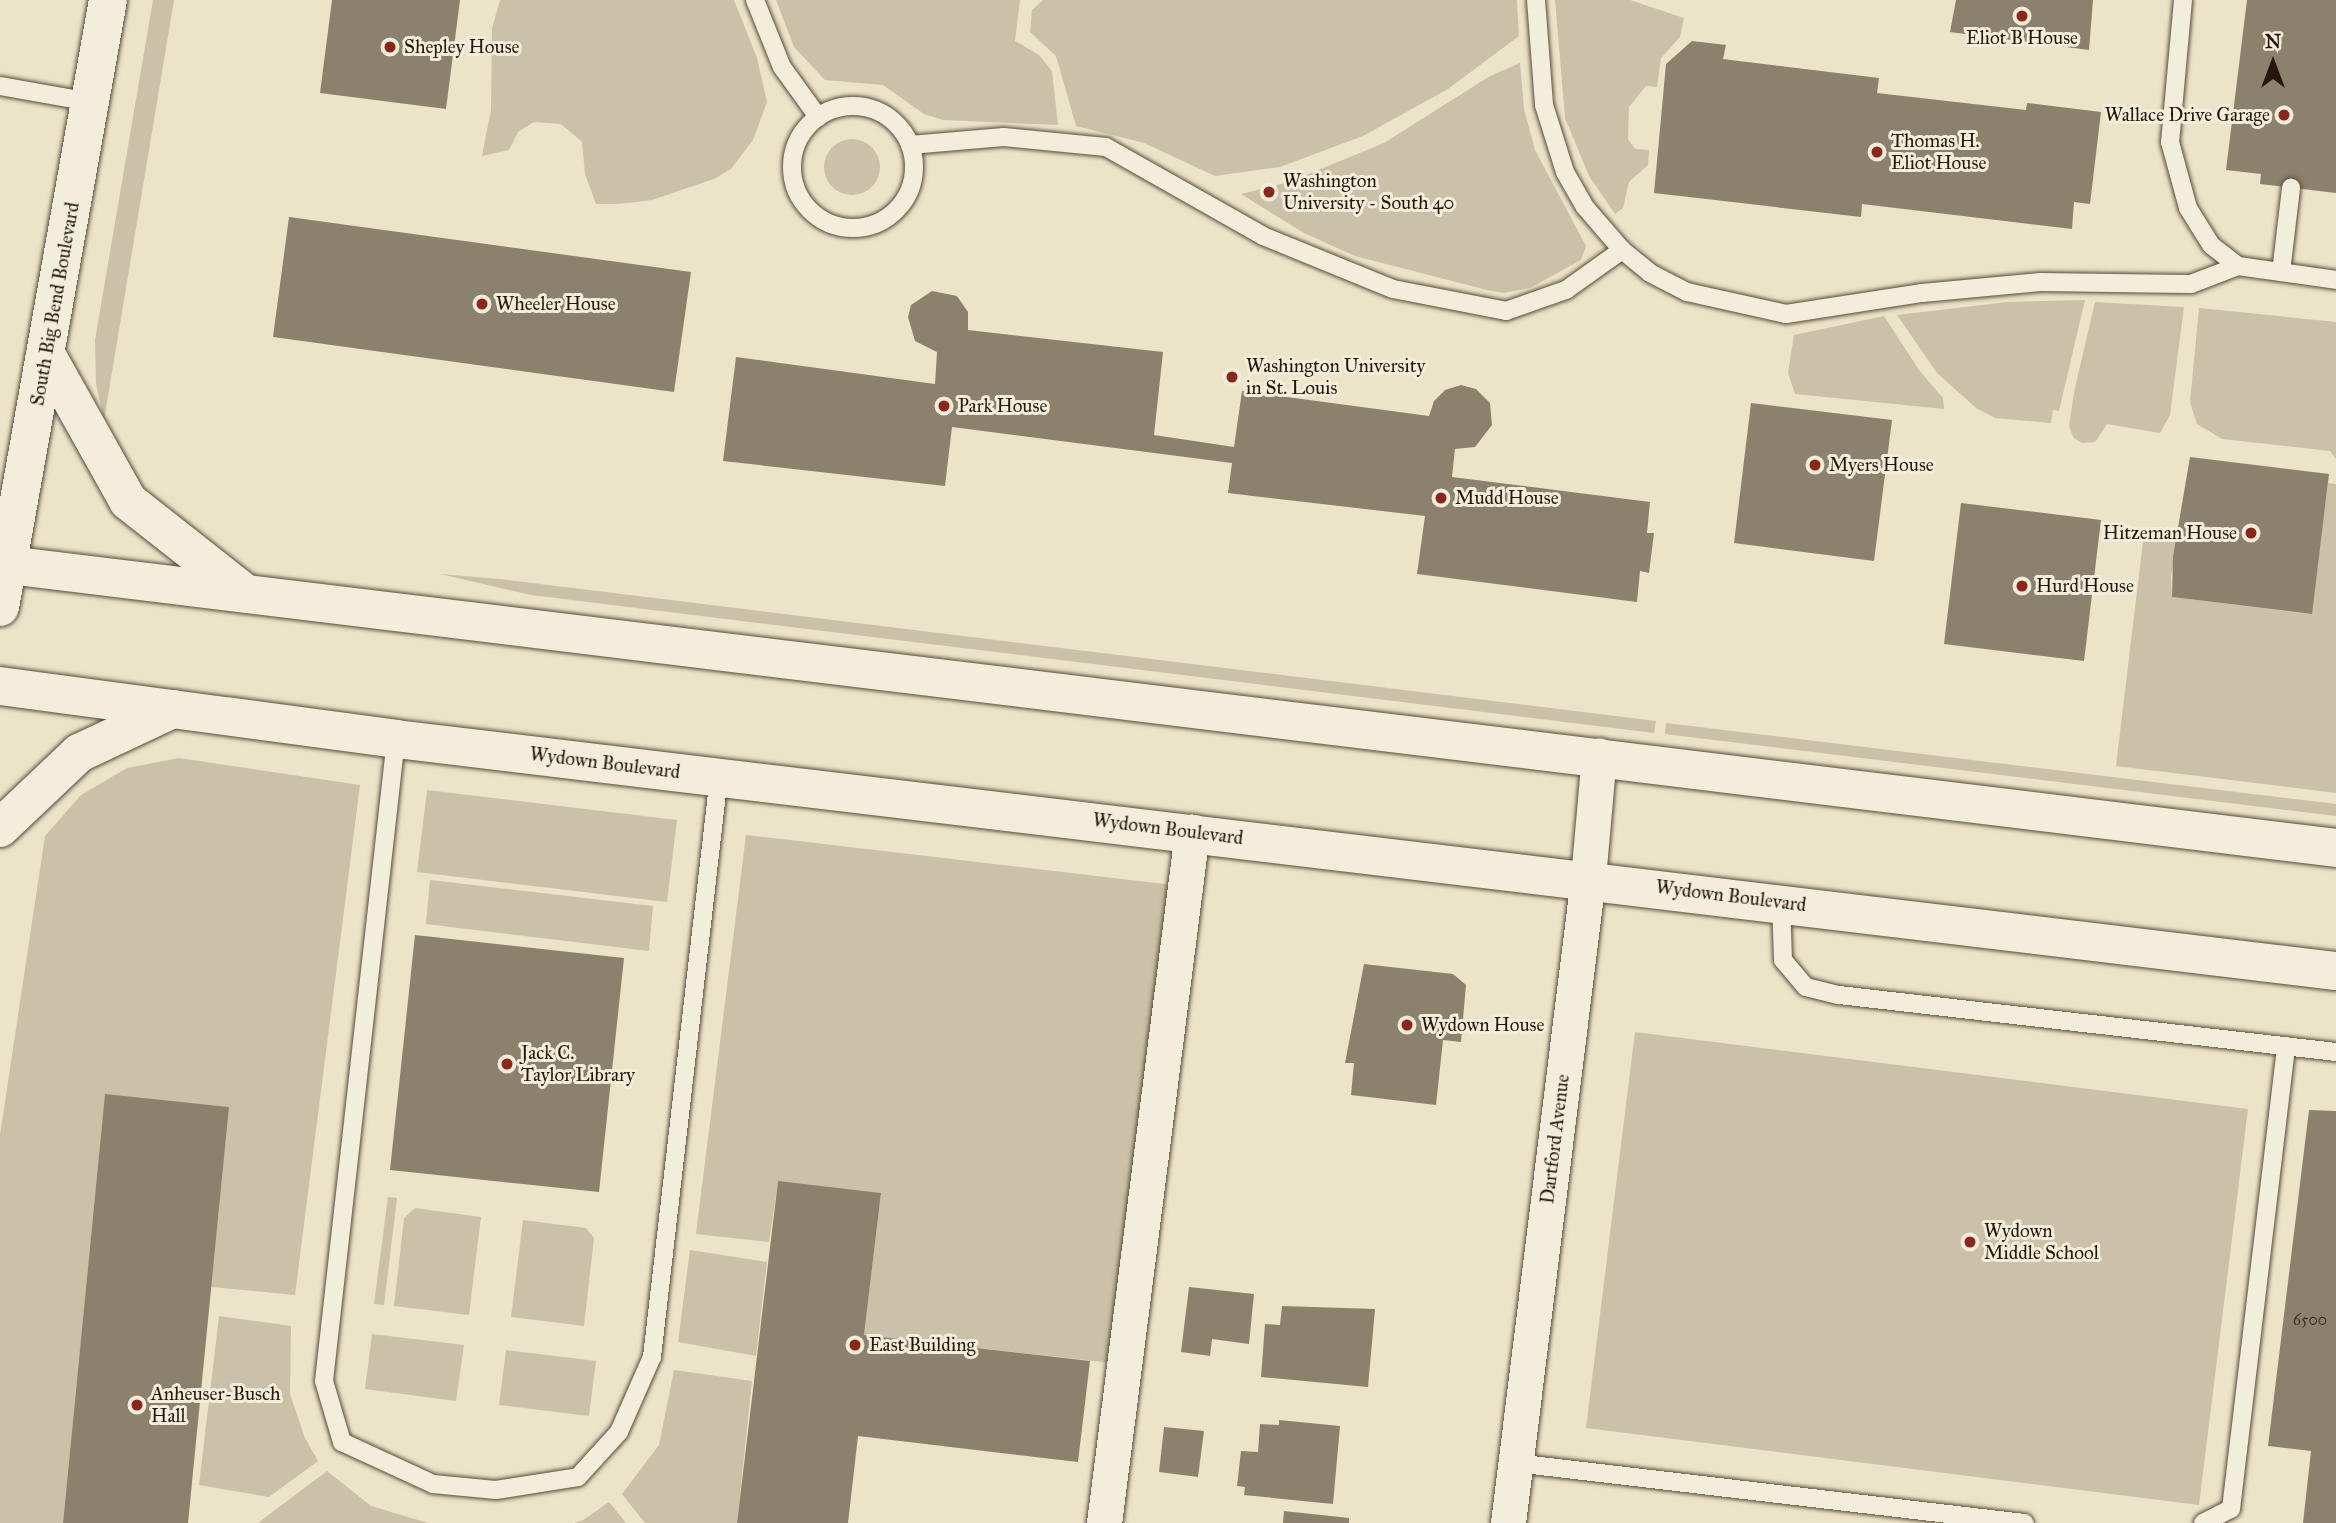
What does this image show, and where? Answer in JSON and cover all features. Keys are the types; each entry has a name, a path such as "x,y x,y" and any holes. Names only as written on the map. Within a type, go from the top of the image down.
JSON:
{"street":[{"name":"South Big Bend Boulevard","path":"0,607 4,564 46,354 108,0"},
{"path":"46,354 128,501 246,593"},
{"path":"4,564 1599,755 2336,848"},
{"name":"Wydown Boulevard","path":"0,685 396,739 1588,878 2336,971"},
{"path":"0,828 79,753 173,709"},
{"name":"Dartford Avenue","path":"1507,1523 1588,878 1599,755"},
{"path":"1104,1523 1192,832"}],"lane":[{"path":"754,0 782,67 818,117"},
{"path":"1535,0 1539,73 1552,140 1584,207 1622,250 1650,273 1687,292 1786,314 2013,284 2191,284 2238,266 2336,279"},
{"path":"2183,0 2170,142 2188,208 2211,245 2238,266"},
{"path":"0,86 91,102"},
{"path":"844,107 871,109 894,123 910,145 912,180 897,210 864,228 826,223 805,205 793,180 796,144 818,117 844,107"},
{"path":"910,145 1004,137 1106,147 1263,236 1393,289 1506,311 1566,290 1622,250"},
{"path":"2281,272 2291,188"},
{"path":"396,739 324,1381 342,1442 433,1484 496,1490 578,1477 619,1432 652,1357 719,776"},
{"path":"1781,902 1783,960 1807,987 1839,995 2336,1052"},
{"path":"2203,1523 2231,1509 2286,1046"},
{"path":"1515,1463 2024,1523"}],"shaded area":[{"path":"153,0 174,0 104,420 96,384 95,340"},
{"path":"500,0 734,0 757,58 767,102 753,140 731,169 714,179 652,200 619,204 596,204 585,174 582,142 561,124 534,122 518,132 509,150 482,156 491,110 492,28"},
{"path":"776,0 1020,0 1015,41 1039,55 1052,71 1058,125 943,120 924,114 883,85 825,80 794,47"},
{"path":"1043,0 1517,0 1519,36 1448,89 1363,136 1280,167 1215,176 1144,143 1076,126 1056,56 1030,32 1032,10"},
{"path":"1555,0 1630,0 1684,18 1680,37 1661,58 1657,87 1646,86 1629,107 1628,139 1635,149 1649,150 1648,165 1629,182 1623,208 1615,214 1589,176 1565,118"},
{"path":"1520,63 1524,109 1535,150 1586,246 1581,260 1530,288 1504,293 1487,290 1355,256 1304,233 1241,194 1289,182 1384,143 1490,76"},
{"path":"852,139 863,141 872,147 878,156 878,178 872,187 863,193 852,195 841,193 832,187 826,178 824,167 826,156 832,147 841,141"},
{"path":"2085,300 2059,411 2053,410 2051,423 1995,418 1976,408 1937,373 1897,315 2007,302"},
{"path":"2095,302 2184,307 2170,415 2160,433 2107,424 2095,442 2082,443 2073,437 2069,426 2074,392"},
{"path":"2199,308 2336,322 2336,459 2330,451 2222,439 2197,424 2190,402"},
{"path":"1884,316 1919,370 1943,398 1944,409 1795,394 1788,373 1794,335"},
{"path":"2328,483 2336,484 2336,793 2116,766 2144,533 2179,538 2171,576 2172,597 2311,614"},
{"path":"440,574 500,579 1656,721 1654,733 531,595"},
{"path":"1666,723 2336,804 2336,816 1665,734"},
{"path":"179,758 360,785 295,1295 211,1287 229,1107 105,1095 63,1523 0,1523 0,1135 45,836 81,795 127,768"},
{"path":"427,790 677,820 667,902 417,872"},
{"path":"746,835 1173,885 1112,1363 864,1335 881,1193 778,1182 769,1242 696,1234"},
{"path":"430,880 653,906 649,951 426,924"},
{"name":"Wydown Middle School","path":"1635,1032 2248,1109 2199,1505 1586,1428"},
{"path":"388,1197 397,1198 384,1305 374,1304"},
{"path":"415,1208 481,1217 469,1315 394,1306 404,1218"},
{"path":"523,1220 586,1228 594,1238 584,1326 511,1317"},
{"path":"690,1250 767,1262 756,1356 678,1342"},
{"path":"219,1316 291,1326 290,1394 305,1438 318,1461 269,1497 199,1485"},
{"path":"372,1334 464,1345 456,1401 365,1389"},
{"path":"506,1350 596,1361 589,1416 499,1405"},
{"path":"674,1370 752,1381 737,1523 645,1523 622,1494 659,1445"},
{"path":"327,1471 371,1506 428,1523 258,1523"},
{"path":"609,1502 626,1523 574,1523 583,1520"}],"building":[{"name":"Shepley House","path":"332,0 460,0 446,109 320,93"},
{"name":"Eliot B House","path":"1956,0 2093,0 2089,50 1950,32"},
{"name":"Wallace Drive Garage","path":"2247,0 2336,0 2336,193 2260,184 2261,174 2226,170"},
{"name":"Thomas H. Eliot House","path":"1692,41 1726,45 1723,59 1879,78 1877,93 2026,110 2027,103 2101,112 2090,204 2074,202 2072,229 1862,204 1861,217 1654,193 1666,64"},
{"name":"Wheeler House","path":"289,217 691,272 674,392 273,337"},
{"path":"932,291 957,296 968,312 968,330 1163,352 1154,435 1234,447 1242,391 1429,416 1434,401 1445,390 1461,385 1476,389 1490,403 1492,425 1475,447 1455,449 1452,477 1650,502 1647,533 1654,533 1649,573 1640,571 1637,602 1417,574 1425,516 1228,493 1232,463 952,427 945,486 723,461 736,357 935,384 937,352 915,341 908,317 911,305"},
{"name":"Myers House","path":"1751,403 1892,420 1874,561 1734,543"},
{"name":"Hitzeman House","path":"2190,457 2329,474 2312,614 2172,597 2173,557"},
{"name":"Hurd House","path":"1961,503 2101,520 2084,661 1944,644"},
{"name":"Jack C. Taylor Library","path":"415,935 624,958 599,1192 390,1170"},
{"name":"Wydown House","path":"1364,964 1453,974 1466,985 1461,1042 1443,1040 1436,1105 1351,1095 1354,1063 1345,1063"},
{"name":"Anheuser-Busch Hall","path":"105,1094 229,1107 188,1523 63,1523"},
{"path":"2309,1110 2336,1111 2336,1523 2303,1523 2311,1451 2268,1446"},
{"name":"East Building","path":"778,1181 881,1193 864,1335 1090,1361 1078,1462 858,1436 848,1523 737,1523"},
{"path":"1189,1287 1254,1294 1249,1344 1212,1339 1210,1356 1181,1352"},
{"path":"1282,1306 1375,1309 1368,1387 1261,1377 1265,1324 1280,1325"},
{"path":"1279,1420 1340,1426 1333,1504 1244,1495 1245,1487 1237,1486 1241,1451 1258,1452 1260,1424 1279,1425"},
{"path":"1164,1427 1204,1431 1198,1477 1159,1472"},
{"path":"1284,1511 1349,1518 1349,1523 1283,1523"}],"place":[{"name":"Eliot B House","path":"2022,16"},
{"name":"Shepley House","path":"390,47"},
{"name":"Wallace Drive Garage","path":"2284,115"},
{"name":"Thomas H. Eliot House","path":"1877,152"},
{"name":"Washington University - South 40","path":"1269,192"},
{"name":"Wheeler House","path":"482,304"},
{"name":"Washington University in St. Louis","path":"1232,377"},
{"name":"Park House","path":"944,406"},
{"name":"Myers House","path":"1815,465"},
{"name":"Mudd House","path":"1441,498"},
{"name":"Hitzeman House","path":"2251,533"},
{"name":"Hurd House","path":"2022,586"},
{"name":"Wydown House","path":"1407,1025"},
{"name":"Jack C. Taylor Library","path":"507,1064"},
{"name":"Wydown Middle School","path":"1970,1242"},
{"name":"East Building","path":"855,1345"},
{"name":"Anheuser-Busch Hall","path":"137,1405"}]}
